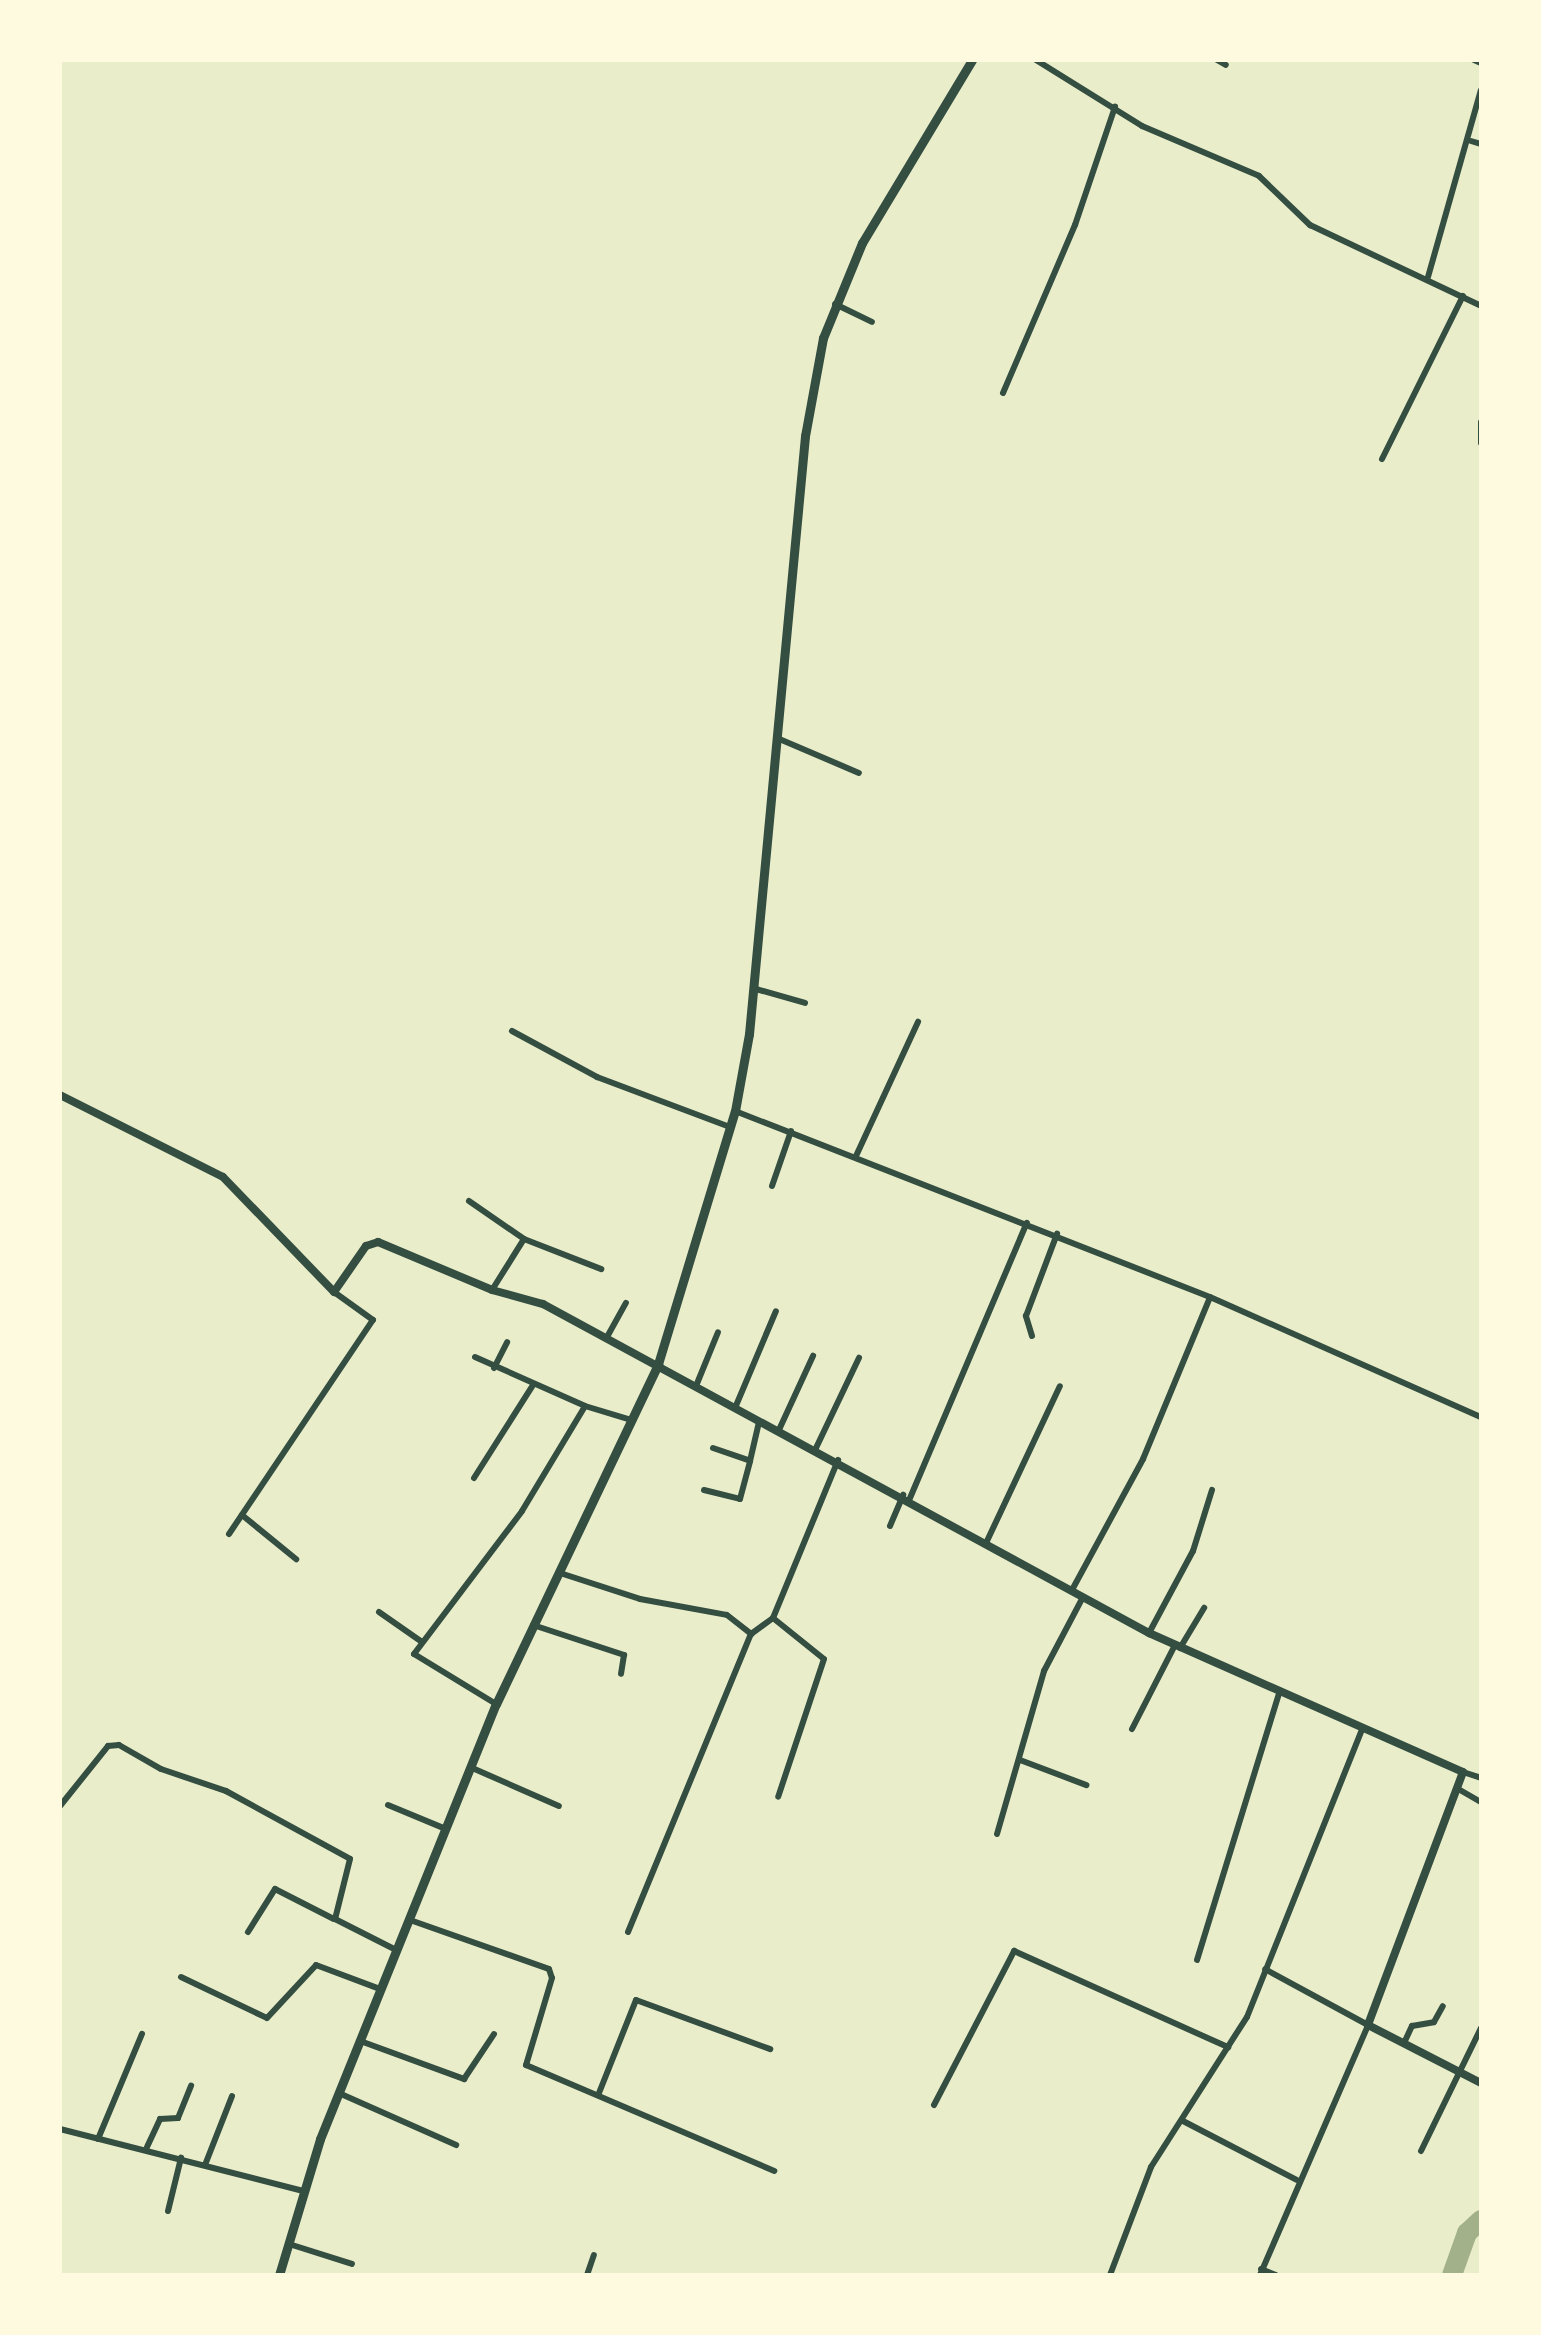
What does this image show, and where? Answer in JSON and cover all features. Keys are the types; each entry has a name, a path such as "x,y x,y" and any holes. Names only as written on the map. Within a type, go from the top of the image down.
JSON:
{"main road":[{"path":"279,2275 304,2191 470,1766 533,1624 658,1364 735,1111 756,989 806,425 834,304 862,243 972,60"}],"street":[{"path":"1036,60 1115,107 1258,176 1299,218 1324,233 1481,303"},
{"path":"1218,60 1226,65"},
{"path":"1428,277 1471,141 1481,90"},
{"path":"1003,393 1076,225 1115,107"},
{"path":"1471,141 1481,144"},
{"path":"1382,460 1467,298"},
{"path":"834,304 872,322"},
{"path":"1481,422 1481,443"},
{"path":"777,738 859,773"},
{"path":"756,989 805,1003"},
{"path":"856,1156 918,1022"},
{"path":"512,1031 597,1077 730,1127"},
{"path":"60,1095 223,1177 334,1292 374,1320 228,1534"},
{"path":"735,1111 1210,1296 1481,1418"},
{"path":"772,1186 790,1132"},
{"path":"469,1201 524,1239 602,1269"},
{"path":"890,1526 1027,1224"},
{"path":"1032,1336 1026,1316 1057,1234"},
{"path":"492,1290 524,1239"},
{"path":"334,1292 366,1246 378,1242 492,1290 543,1304 759,1422 906,1496 1149,1633 1362,1730 1481,1778"},
{"path":"1072,1590 1143,1459 1210,1296"},
{"path":"607,1337 626,1303"},
{"path":"735,1408 776,1311"},
{"path":"696,1386 718,1332"},
{"path":"494,1368 508,1342"},
{"path":"475,1356 532,1385 632,1420"},
{"path":"778,1432 813,1356"},
{"path":"816,1448 859,1358"},
{"path":"474,1478 532,1385"},
{"path":"987,1541 1060,1386"},
{"path":"496,1704 415,1660 422,1642 522,1511 584,1406"},
{"path":"704,1490 740,1499 759,1422"},
{"path":"713,1448 750,1461"},
{"path":"628,1932 751,1634 773,1618 838,1460"},
{"path":"1149,1633 1192,1551 1212,1490"},
{"path":"242,1514 296,1559"},
{"path":"560,1572 640,1599 727,1615 751,1634"},
{"path":"997,1834 1044,1672 1083,1597"},
{"path":"1132,1729 1204,1608"},
{"path":"379,1612 422,1642"},
{"path":"773,1618 824,1659 778,1797"},
{"path":"533,1624 624,1655 621,1674"},
{"path":"1197,1960 1279,1693"},
{"path":"1110,2275 1151,2167 1228,2047 1265,1969 1362,1730"},
{"path":"60,1806 108,1746 119,1744 161,1769 226,1792 350,1860 335,1919"},
{"path":"1020,1760 1086,1785"},
{"path":"470,1766 560,1806"},
{"path":"1276,2275 1260,2272 1368,2025 1460,1790 1463,1772"},
{"path":"1460,1790 1481,1802"},
{"path":"388,1805 446,1828"},
{"path":"248,1932 275,1888 397,1950"},
{"path":"410,1920 548,1969 552,1978 526,2065 774,2171"},
{"path":"934,2105 1014,1951 1228,2047"},
{"path":"181,1977 267,2018 316,1965 382,1990"},
{"path":"1265,1969 1481,2083"},
{"path":"599,2093 636,2000 770,2049"},
{"path":"1404,2043 1412,2026 1434,2022 1442,2006"},
{"path":"1421,2151 1481,2028"},
{"path":"98,2139 142,2034"},
{"path":"363,2042 464,2079 494,2034"},
{"path":"147,2147 160,2119 178,2118 191,2085"},
{"path":"341,2094 456,2145"},
{"path":"206,2165 232,2096"},
{"path":"1182,2121 1297,2180"},
{"path":"60,2130 147,2147 304,2191"},
{"path":"168,2212 181,2158"},
{"path":"288,2244 352,2264"},
{"path":"586,2275 594,2255"}],"waterway":[{"path":"1452,2275 1467,2233 1481,2220"}]}
